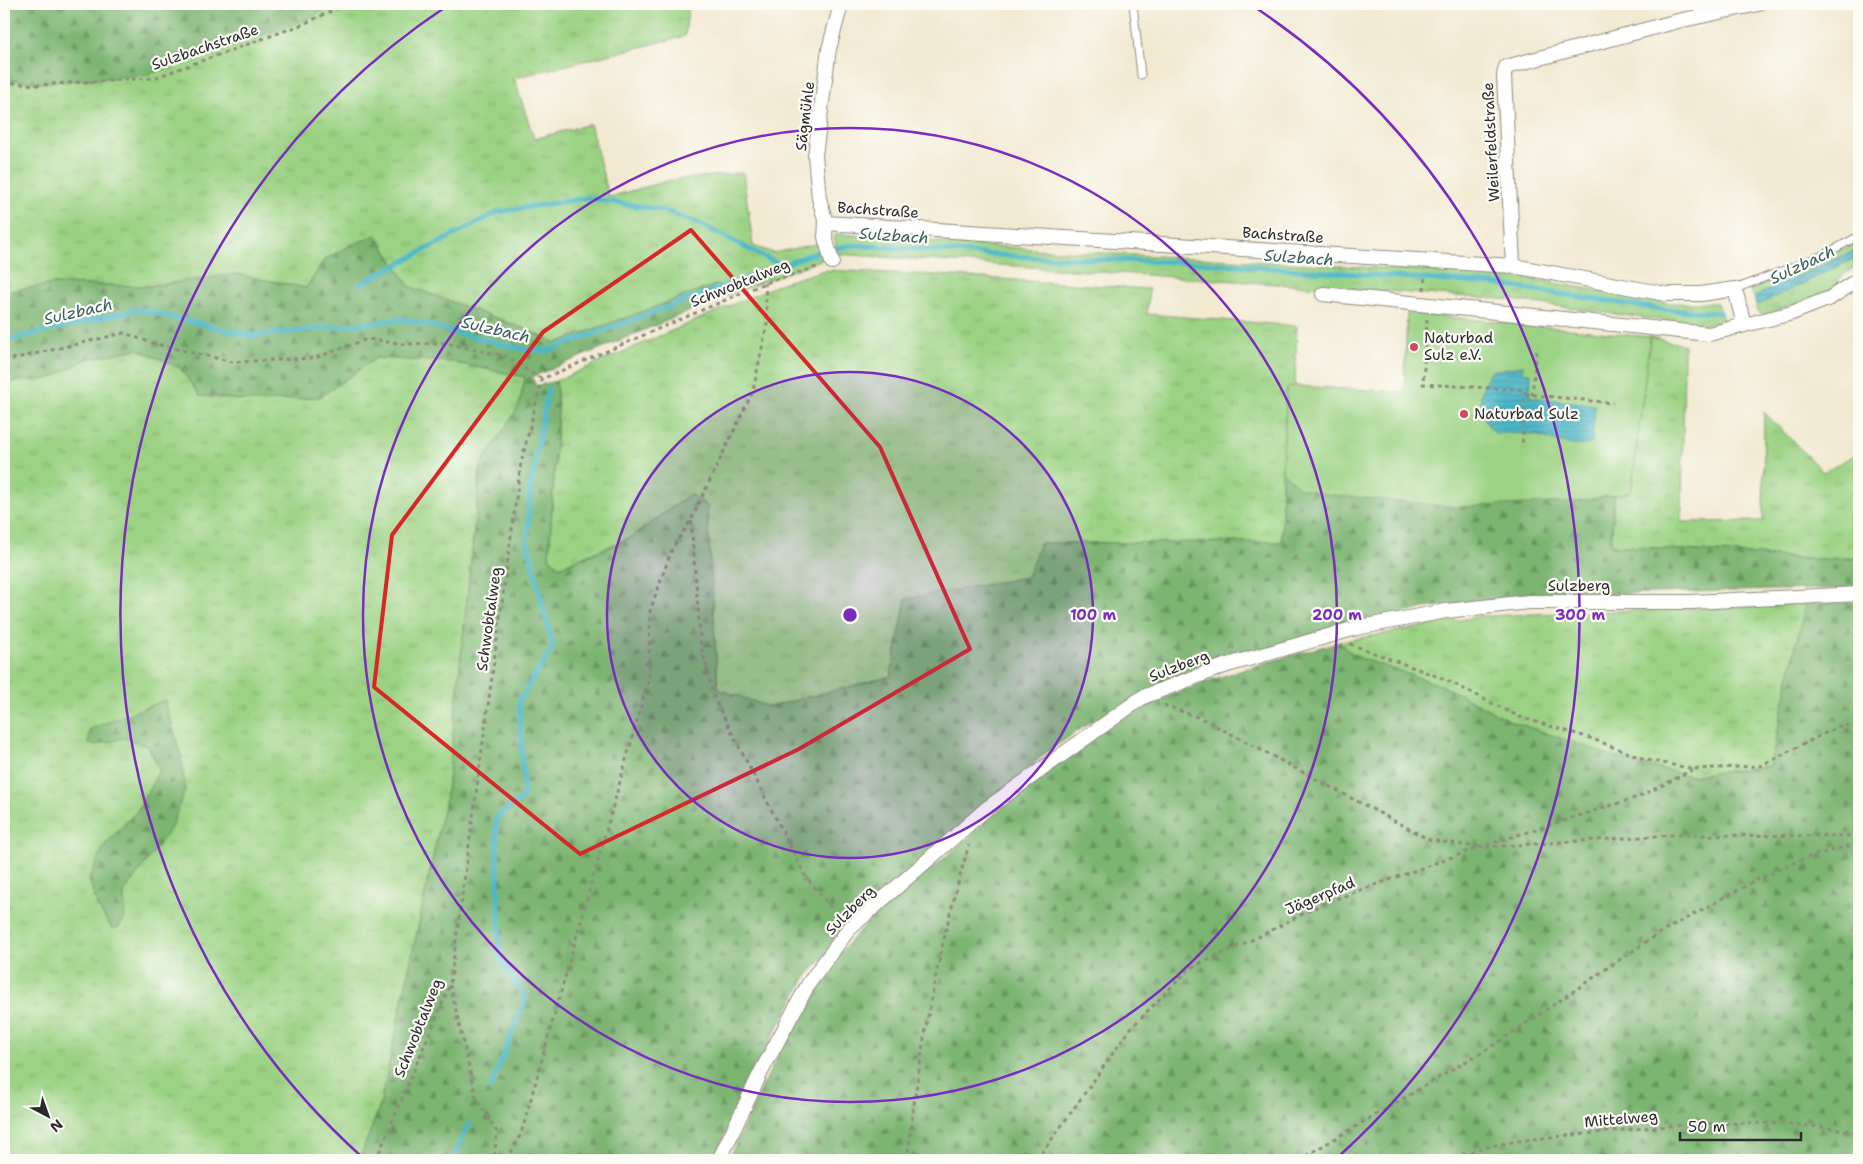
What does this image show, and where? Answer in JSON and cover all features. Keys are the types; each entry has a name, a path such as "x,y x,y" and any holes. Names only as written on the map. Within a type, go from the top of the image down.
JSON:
{"street":[{"name":"Sägmühle","path":"831,258 819,198 815,155 830,49 841,4"},
{"name":"Weilerfeldstraße","path":"1513,266 1504,75 1506,67 1678,21 1758,4"},
{"name":"Bachstraße","path":"826,230 1513,266 1666,294 1700,294 1735,289"},
{"path":"1323,294 1709,334 1801,310 1830,298 1859,279"},
{"path":"1735,289 1744,325"},
{"name":"Sulzberg","path":"719,1160 762,1070 809,983 849,929 986,809 1143,697 1224,666 1340,633 1446,611 1529,602 1691,602 1859,594"}],"lane":[{"path":"1133,4 1141,75"},
{"name":"Bachstraße","path":"1735,289 1823,255 1859,236"}],"path":[{"name":"Sulzbachstraße","path":"4,82 36,85 154,78 301,26 347,4"},
{"name":"Schwobtalweg","path":"376,1160 450,984 521,463 542,379 766,283 831,258"},
{"path":"1424,290 1425,270"},
{"path":"507,1160 521,1134 648,678 650,611 672,549 691,520 753,392 767,324 766,283"},
{"path":"1428,312 1423,384 1525,390 1522,448"},
{"path":"4,361 124,334 152,343 233,362 315,358 367,339 405,344 446,343 505,356 542,379"},
{"path":"1532,395 1537,346"},
{"path":"1524,394 1613,403"},
{"path":"691,520 701,646 714,698 806,877 849,929"},
{"path":"1340,633 1346,643 1444,679 1520,717 1590,738 1647,760 1694,769 1760,766 1839,726 1859,725"},
{"path":"1143,697 1205,720 1430,840 1480,847 1672,835 1859,836"},
{"name":"Jägerpfad","path":"1036,1160 1131,1028 1190,968 1256,938 1322,904 1480,847 1641,796 1694,769"},
{"path":"907,1160 914,1100 937,969 969,843"},
{"path":"1299,1160 1499,1042 1656,934 1760,878 1806,858 1859,843"},
{"path":"450,984 476,1098 496,1132 494,1160"},
{"name":"Mittelweg","path":"1448,1160 1473,1150 1534,1139 1659,1127 1738,1122 1834,1128 1859,1134"}],"highlighted area":[{"path":"691,230 880,447 970,649 799,749 580,854 374,687 392,535 543,332"}],"green space":[{"path":"4,4 336,4 300,22 146,75 40,83 4,79"},
{"path":"336,4 689,4 685,36 514,78 534,139 590,124 609,197 671,180 743,173 753,246 774,253 820,243 823,259 723,297 718,285 556,343 525,329 409,286 376,235 325,259 306,288 236,274 149,286 53,284 4,292 4,79 40,83 300,22"},
{"path":"839,234 1044,250 1509,275 1668,303 1717,303 1724,322 1705,325 1688,324 1513,300 838,254 834,236"},
{"path":"376,235 409,286 525,329 556,343 718,284 723,297 532,377 536,386 556,381 558,411 549,558 560,567 631,538 690,494 707,506 718,689 769,707 891,676 906,599 1027,577 1040,543 1282,542 1282,472 1300,488 1575,502 1614,495 1611,545 1818,559 1859,558 1859,588 1528,596 1424,608 1161,684 1092,721 1047,752 872,901 804,980 757,1065 713,1160 359,1160 380,1106 447,791 481,465 519,406 525,377 451,362 376,358 320,397 262,402 200,396 180,368 138,349 87,359 49,379 4,382 4,292 53,284 149,286 236,274 306,288 325,259"},
{"path":"1859,242 1859,248 1754,297 1750,290"},
{"path":"1859,256 1859,264 1843,275 1829,292 1770,313 1762,314 1758,311 1756,306"},
{"path":"825,270 954,276 1149,289 1147,314 1297,326 1295,386 1287,388 1282,472 1282,542 1041,543 1027,577 906,600 891,676 769,707 718,689 707,506 690,494 631,537 559,567 549,558 558,411 556,381 782,283"},
{"name":"Naturbad Sulz","path":"1407,313 1650,337 1631,492 1575,502 1456,507 1323,494 1300,488 1282,472 1287,388 1295,386 1404,392"},
{"path":"1650,337 1684,345 1682,522 1763,521 1764,412 1823,472 1859,453 1859,558 1818,559 1611,545 1614,495 1631,492"},
{"path":"138,349 180,368 200,396 320,397 376,358 451,362 525,377 519,406 481,465 447,791 380,1106 359,1160 4,1160 4,382 49,379 87,359","holes":["165,700 181,757 185,790 147,860 124,893 104,846 137,811 160,770 148,746 124,738 95,745"]},
{"path":"1859,602 1859,1160 728,1160 766,1079 794,1026 825,975 852,939 892,901 1021,792 1077,748 1125,717 1184,690 1214,679 1339,642 1347,650 1360,658 1443,686 1511,721 1627,761 1690,776 1770,766 1805,604"},
{"path":"1805,604 1770,766 1690,776 1627,761 1510,721 1443,686 1360,658 1347,650 1339,642 1481,616"},
{"path":"165,700 181,757 185,790 172,826 124,893 125,918 119,927 112,929 98,907 89,880 104,846 137,811 160,769 148,746 124,738 95,745 88,743 90,729"}],"water":[{"path":"1859,248 1859,256 1756,306 1754,297"},
{"path":"1523,366 1522,373 1531,373 1530,397 1595,405 1592,443 1570,445 1535,435 1495,433 1484,418 1482,410 1481,395 1486,379 1491,371"}],"waterway":[{"path":"360,284 498,212 587,198 662,210 700,224 780,265"},
{"name":"Sulzbach","path":"4,341 138,309 252,336 404,319 521,349 547,351 820,251 853,245 1027,257 1204,263 1494,284 1658,309 1720,313"},
{"path":"490,1089 526,998 500,960 496,818 524,796 519,701 553,647 527,541 530,490 548,388"},
{"path":"451,1160 469,1123"}],"place":[{"name":"Naturbad Sulz e.V.","path":"1414,347"},
{"name":"Naturbad Sulz","path":"1464,414"}]}
